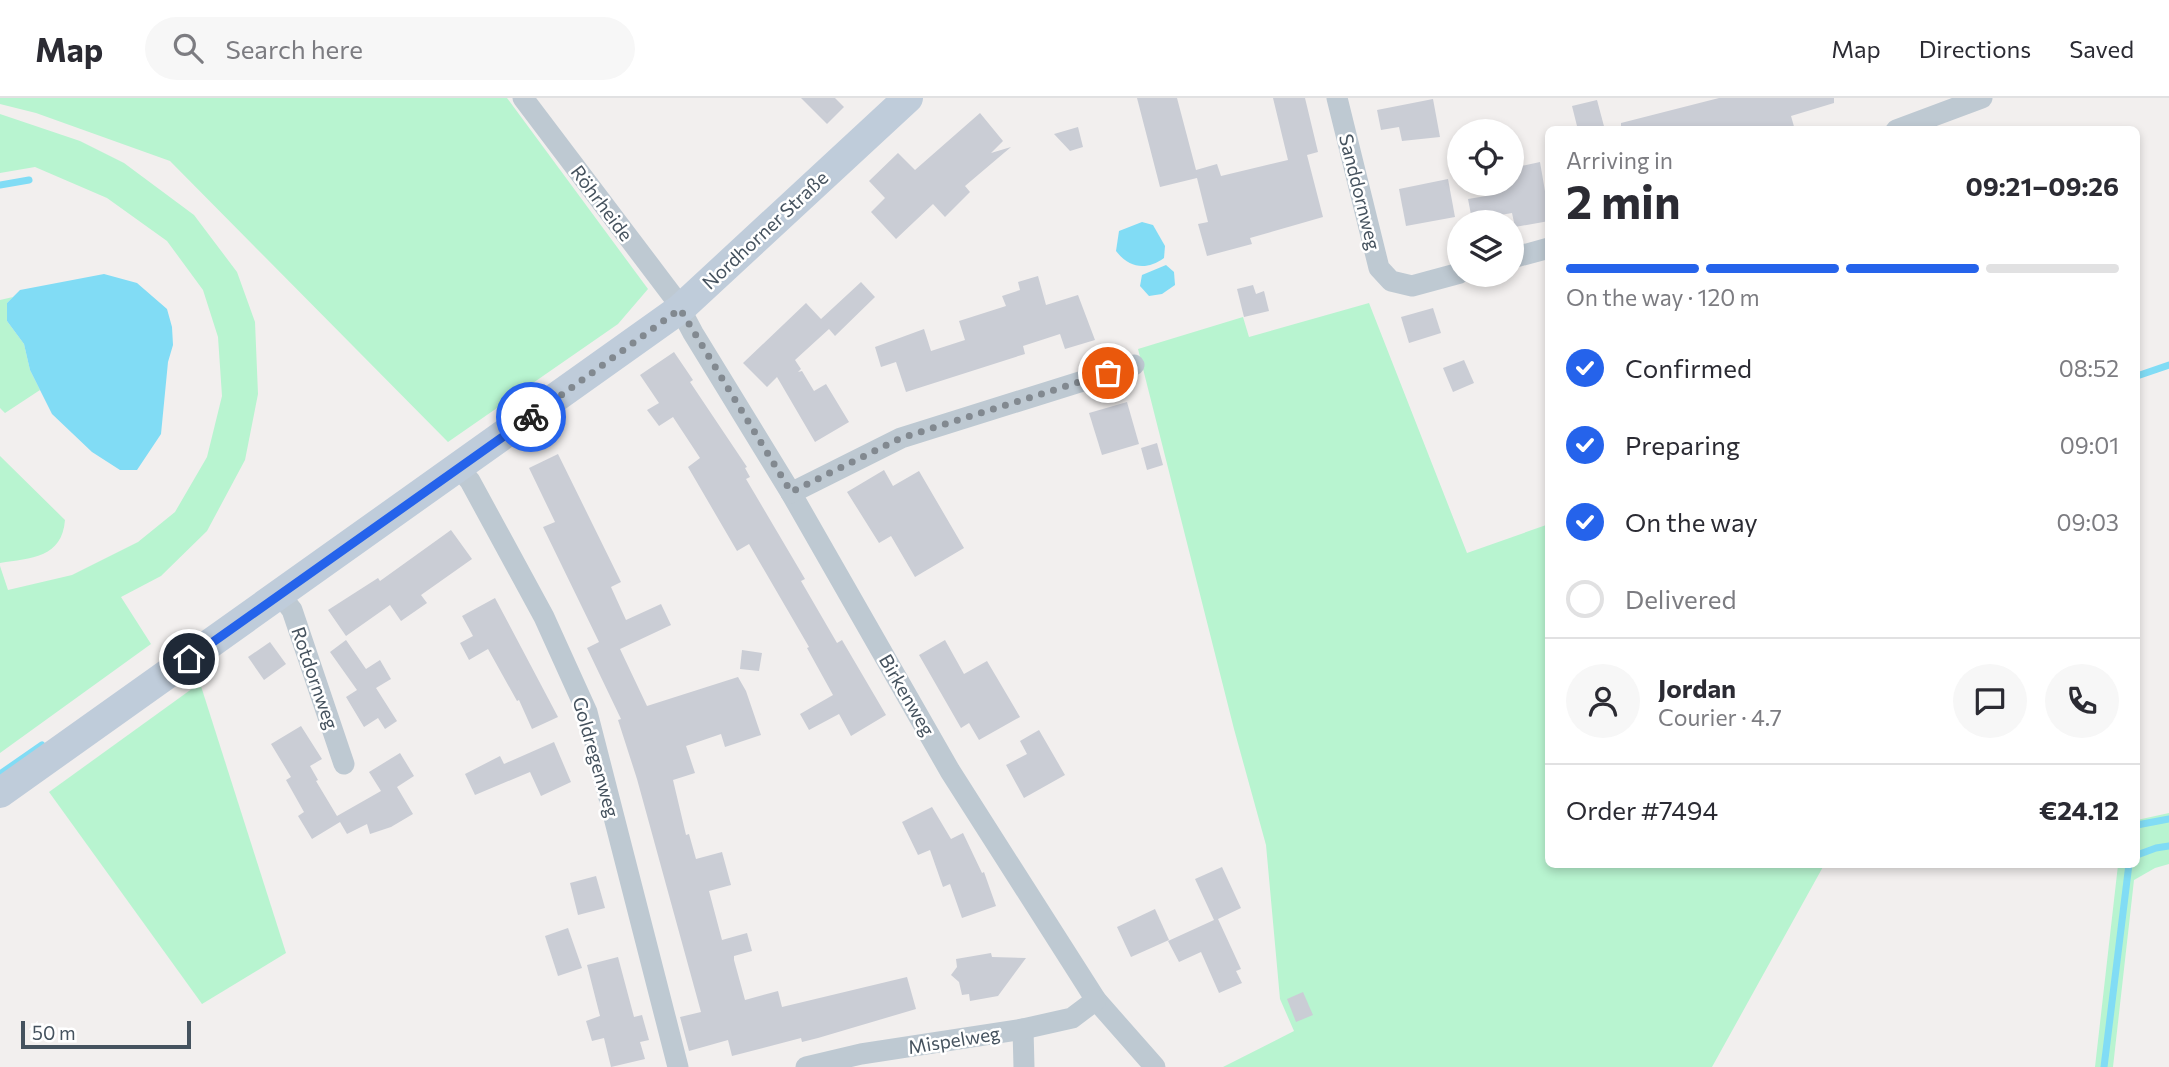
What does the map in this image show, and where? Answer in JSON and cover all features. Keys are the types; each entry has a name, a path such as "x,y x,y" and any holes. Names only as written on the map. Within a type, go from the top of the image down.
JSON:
{"street":[{"name":"Röhrheide","path":"523,98 680,309"},
{"name":"Nordhorner Straße","path":"0,793 680,309 908,98"},
{"name":"Sanddornweg","path":"1337,98 1378,268 1391,281 1412,286 1447,277"},
{"path":"1907,126 1982,98"},
{"path":"1524,255 1545,249"},
{"name":"Birkenweg","path":"680,309 791,492 950,771 1096,1000 1155,1067"},
{"path":"791,492 901,438 1134,365"},
{"name":"Goldregenweg","path":"459,468 470,481 544,617 587,712 678,1067"},
{"name":"Rotdornweg","path":"280,595 292,610 344,764"},
{"name":"Mispelweg","path":"806,1067 861,1054 1023,1029 1072,1018 1096,1000"},
{"path":"1023,1029 1024,1067"}],"green space":[{"path":"0,98 507,98 648,289 618,324 448,442 170,161 36,113 0,104"},
{"path":"0,114 80,141 124,163 194,215 237,272 255,322 258,394 245,460 207,531 161,576 121,597 151,644 0,753 0,566 8,590 72,575 138,542 175,512 207,457 222,396 218,337 203,290 167,241 107,198 35,167 0,173"},
{"path":"13,297 7,303 7,321 24,344 30,370 40,390 5,413 0,408 0,300"},
{"path":"1369,303 1467,553 1545,525 1545,868 1822,868 1712,1067 1223,1067 1294,1031 1280,999 1266,845 1138,349 1243,317 1249,337"},
{"path":"0,456 65,520 58,542 43,554 0,563"},
{"path":"200,683 286,953 202,1004 49,792"},
{"path":"2169,813 2169,864 2155,868 2134,880 2113,1067 2095,1067 2118,868 2140,868 2140,819"}],"water":[{"path":"1142,222 1153,225 1165,246 1164,258 1151,265 1138,266 1126,261 1116,251 1119,231"},
{"path":"1166,265 1174,272 1175,285 1162,294 1149,296 1140,286 1142,275"},
{"path":"104,274 137,283 167,309 172,327 173,345 168,362 161,434 137,470 120,470 92,452 52,414 30,370 24,344 7,321 7,303 20,290"}],"building":[{"path":"801,98 835,98 844,107 827,124"},
{"path":"1137,98 1177,98 1196,170 1217,164 1221,176 1288,160 1273,98 1305,98 1318,152 1307,155 1323,217 1250,238 1252,244 1207,256 1198,224 1208,222 1197,178 1160,187"},
{"path":"1719,98 1834,98 1834,103 1791,116 1794,126 1621,126 1621,123"},
{"path":"1433,99 1440,137 1402,141 1399,127 1381,130 1377,110"},
{"path":"1597,100 1604,126 1577,126 1572,106"},
{"path":"980,113 1003,141 991,153 1011,147 965,186 970,192 945,217 933,204 896,239 871,212 885,198 869,181 898,153 915,170"},
{"path":"1078,127 1083,147 1070,151 1054,134"},
{"path":"1540,162 1545,191 1545,222 1524,225 1524,210 1470,210 1468,199 1524,196 1524,165"},
{"path":"1447,179 1447,196 1451,196 1454,210 1447,210 1447,218 1406,226 1399,189"},
{"path":"1038,276 1046,305 1078,295 1095,340 1065,349 1060,334 1023,346 1025,354 906,392 896,362 881,367 875,347 924,329 931,351 965,340 959,321 1006,306 1002,296 1020,290 1018,282"},
{"path":"861,282 875,297 835,336 829,329 795,360 801,369 798,372 802,371 814,391 826,384 849,422 815,442 777,377 767,387 743,363 806,303 821,319"},
{"path":"1253,285 1256,294 1264,291 1269,311 1244,317 1237,289"},
{"path":"1433,308 1441,333 1409,343 1401,317"},
{"path":"674,352 693,380 690,382 747,467 745,468 750,477 746,479 805,579 801,581 837,643 842,640 886,715 851,736 839,714 809,730 800,714 833,695 807,648 809,647 749,544 737,551 688,467 700,458 673,417 659,426 647,410 659,403 640,375"},
{"path":"1464,360 1474,383 1453,392 1443,368"},
{"path":"1127,402 1139,444 1102,455 1089,413"},
{"path":"1157,443 1163,465 1147,470 1141,448"},
{"path":"558,454 621,582 611,587 626,620 661,604 671,625 620,649 647,706 738,677 746,691 761,735 725,747 721,734 686,746 695,773 673,780 686,835 689,834 696,859 722,852 731,885 709,891 722,940 747,933 752,951 734,956 745,1000 778,991 782,1007 907,977 916,1009 818,1038 802,1042 801,1038 732,1056 728,1040 689,1051 680,1017 701,1012 637,779 618,720 621,719 587,648 599,642 543,527 555,522 529,468"},
{"path":"884,470 893,486 919,471 964,548 915,577 891,536 879,543 847,492"},
{"path":"451,530 472,559 421,595 427,603 401,621 390,605 346,636 328,610 378,578 380,581"},
{"path":"495,598 558,717 532,729 519,700 517,701 488,649 469,660 460,643 473,636 462,616"},
{"path":"346,640 366,669 380,660 391,679 376,688 397,721 385,729 378,718 364,727 346,697 357,690 330,652"},
{"path":"945,640 964,674 987,661 1020,717 979,740 969,723 961,728 919,655"},
{"path":"270,642 286,664 264,680 248,657"},
{"path":"742,650 762,653 759,671 740,669"},
{"path":"301,726 322,759 310,766 337,816 381,791 369,772 400,753 414,776 397,787 413,814 391,827 370,834 367,824 347,834 340,822 312,839 298,816 304,812 286,780 291,777 271,744"},
{"path":"1039,730 1065,775 1024,798 1006,765 1027,754 1020,741"},
{"path":"554,742 571,782 541,796 530,772 475,795 465,774 500,756 504,764"},
{"path":"932,807 951,839 963,833 982,873 984,872 996,906 962,918 950,884 943,887 930,850 918,855 902,822"},
{"path":"1222,867 1241,908 1218,919 1241,969 1236,971 1242,983 1219,993 1201,952 1179,962 1168,941 1214,920 1195,879"},
{"path":"596,876 605,908 578,915 570,883"},
{"path":"1155,909 1169,940 1131,957 1117,927"},
{"path":"568,928 582,968 558,976 545,936"},
{"path":"991,953 992,957 1026,958 998,996 970,1001 969,994 962,995 959,982 951,975 957,967 956,959"},
{"path":"618,957 634,1017 642,1015 649,1040 640,1042 645,1059 611,1067 604,1038 592,1041 586,1021 600,1016 587,965"},
{"path":"1303,992 1313,1015 1296,1022 1287,999"}],"waterway":[{"path":"0,185 29,180"},
{"path":"2140,375 2169,365"},
{"path":"0,774 42,745"},
{"path":"2140,824 2169,819"},
{"path":"2140,854 2169,846"},
{"path":"2104,1067 2129,868"}],"way so far":[{"path":"531,417 680,309 791,492 901,438 1108,373"}],"route":[{"path":"189,659 531,417"}]}
